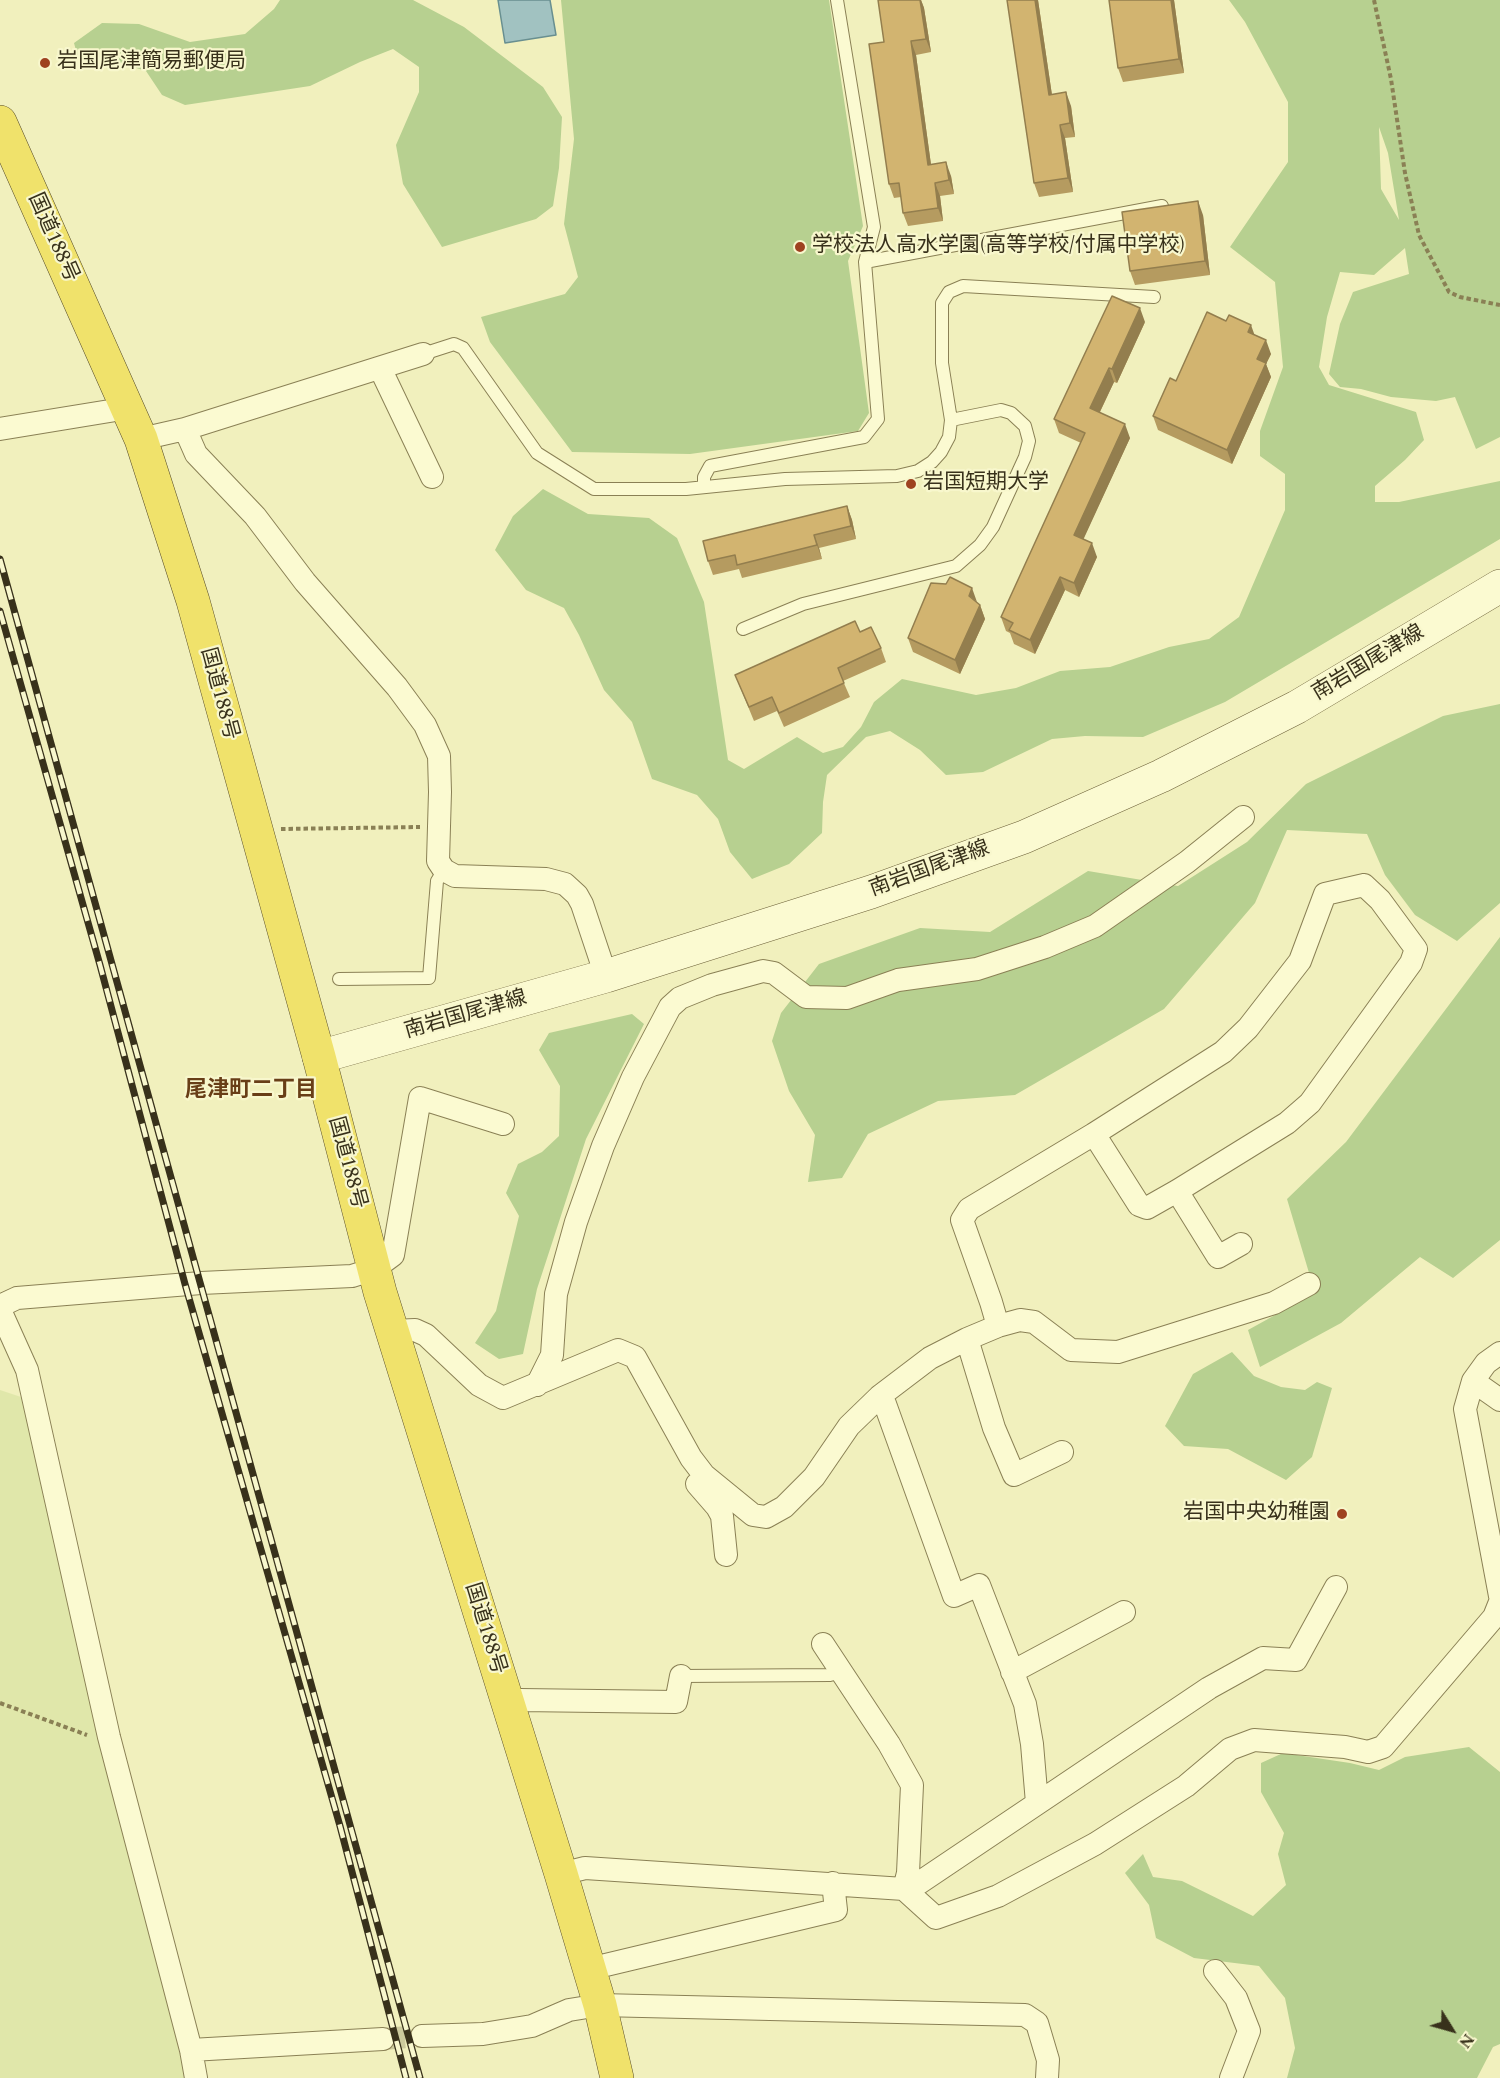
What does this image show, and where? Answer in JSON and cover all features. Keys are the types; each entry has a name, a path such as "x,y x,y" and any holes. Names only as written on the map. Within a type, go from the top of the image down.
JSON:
{"highway":[{"name":"国道188号","path":"0,122 141,439 193,602 319,1057 374,1269 561,1874 600,2005 617,2078"}],"main road":[{"name":"南岩国尾津線","path":"319,1057 606,976 871,892 1024,837 1161,776 1297,707 1500,586"}],"street":[{"path":"141,439 185,429 423,354"},
{"path":"380,368 432,477"},
{"path":"0,429 128,408"},
{"path":"185,429 196,454 255,516 305,582 397,687 425,725 439,756 438,861 444,870 455,876 546,879 565,884 577,895 582,904 606,976"},
{"path":"537,1385 552,1356 556,1294 576,1222 603,1146 633,1077 670,1007 680,998 712,985 763,971 774,973 806,997 847,998 898,980 977,969 1023,955 1095,926 1188,862 1243,817"},
{"path":"998,1326 992,1302 962,1220 969,1209 1094,1134 1223,1052 1248,1028 1300,961 1325,894 1364,885 1380,900 1416,949 1411,963 1310,1103 1287,1123 1177,1191 1147,1208 1139,1205 1094,1134"},
{"path":"196,2078 191,2050 109,1737 27,1370 0,1308 18,1298 201,1283 352,1276 374,1269 393,1255 420,1098 503,1124"},
{"path":"1177,1191 1218,1257 1241,1244"},
{"path":"392,1331 415,1330 426,1335 479,1385 503,1398 618,1350 635,1357 691,1458 704,1475 753,1515 766,1517 784,1507 813,1477 849,1426 880,1396 930,1358 967,1339 1020,1320 1034,1322 1071,1350 1118,1352 1274,1303 1309,1284"},
{"path":"967,1339 994,1428 1014,1475 1062,1452"},
{"path":"1500,1353 1486,1363 1473,1381 1465,1409 1500,1596"},
{"path":"1473,1381 1500,1400"},
{"path":"880,1396 885,1404 954,1596 979,1585 1025,1704 1032,1744 1037,1803"},
{"path":"691,1458 689,1471 723,1516 726,1555"},
{"path":"561,1874 585,1868 904,1889 919,1882 1218,1683 1263,1658 1296,1660 1336,1587"},
{"path":"904,1889 936,1918 998,1896 1095,1844 1186,1786 1230,1749 1254,1740 1345,1747 1368,1752 1383,1747 1494,1617 1500,1602"},
{"path":"1012,1671 1124,1612"},
{"path":"823,1644 889,1744 912,1785 908,1873 904,1889"},
{"path":"507,1703 520,1700 676,1702 681,1676"},
{"path":"589,1969 836,1910 833,1883"},
{"path":"1215,1971 1236,1998 1249,2031 1231,2078"},
{"path":"422,2036 483,2034 532,2026 568,2010 600,2005 1025,2015 1037,2023 1048,2060 1047,2078"},
{"path":"191,2050 383,2039"}],"lane":[{"path":"704,487 704,477 710,466 864,437 878,419 866,262 874,227 837,0"},
{"path":"866,262 1162,206"},
{"path":"423,354 454,344 463,348 537,453 594,489 686,489 785,479 897,476 918,471 941,452 949,437 951,420 942,363 942,303 949,292 963,286 1154,297"},
{"path":"743,628 803,604 956,566 980,544 993,527 1025,456 1029,441 1025,426 1011,413 1001,411 951,420"},
{"path":"339,979 429,978 437,881 444,870"},
{"path":"681,1676 830,1675 842,1672"}],"path":[{"path":"1374,0 1391,79 1405,173 1419,235 1449,292 1460,297 1500,305"},
{"path":"256,830 439,826"},
{"path":"0,1703 94,1737 109,1737"}],"green space":[{"path":"280,0 413,0 464,27 543,87 562,117 559,168 553,206 536,219 442,247 403,184 396,145 419,92 419,67 393,49 310,86 185,105 162,95 146,71 104,58 78,58 74,43 102,23 139,24 190,42 245,34 274,9"},
{"path":"561,0 829,0 863,226 848,261 869,413 858,431 690,454 572,452 490,342 481,317 565,294 578,277 564,224 574,139"},
{"path":"1229,0 1500,0 1500,437 1476,449 1455,397 1436,401 1391,397 1361,389 1340,387 1329,374 1340,324 1353,292 1409,274 1405,248 1374,275 1340,272 1327,317 1319,367 1329,385 1416,412 1424,440 1375,486 1375,502 1399,502 1500,481 1500,539 1225,702 1143,737 1085,736 1052,739 983,772 946,775 920,750 890,731 866,737 827,775 822,833 789,864 752,879 730,852 718,819 697,795 652,779 632,722 604,690 564,608 526,590 495,550 513,516 543,489 588,514 649,518 677,538 704,602 728,760 744,769 797,737 823,753 843,747 861,727 874,702 902,679 976,695 1016,688 1060,671 1110,667 1169,647 1209,639 1239,617 1285,510 1285,474 1260,456 1260,431 1283,367 1275,282 1230,247 1288,162 1288,102 1245,22","holes":["1379,127 1388,153 1399,220 1381,189"]},
{"path":"1500,704 1500,903 1457,941 1415,915 1385,875 1367,834 1287,830 1255,903 1164,1009 1015,1095 938,1101 868,1134 842,1178 808,1182 815,1135 789,1091 772,1041 781,1013 819,964 920,928 990,932 1088,871 1178,886 1247,842 1306,784 1443,716"},
{"path":"1500,937 1500,1240 1453,1278 1420,1257 1341,1323 1260,1367 1248,1330 1315,1293 1287,1199 1346,1142"},
{"path":"632,1014 644,1024 586,1139 537,1289 523,1354 499,1359 475,1343 496,1311 519,1216 506,1193 518,1164 542,1152 559,1136 560,1086 539,1050 549,1033"},
{"path":"1232,1352 1254,1376 1281,1387 1305,1390 1317,1382 1332,1388 1312,1457 1286,1480 1228,1449 1184,1446 1165,1426 1193,1374"},
{"path":"0,1390 24,1398 189,2078 0,2078"},
{"path":"1469,1747 1500,1772 1500,2044 1493,2047 1477,2078 1287,2078 1295,2048 1285,1998 1259,1966 1194,1958 1156,1938 1149,1905 1125,1873 1143,1854 1153,1877 1182,1881 1253,1916 1286,1885 1278,1854 1284,1833 1261,1792 1261,1763 1283,1753 1350,1763 1379,1770 1405,1757"}],"water":[{"path":"498,0 550,0 556,35 505,43"}],"building":[{"path":"878,0 920,0 926,39 911,41 928,165 946,162 949,180 935,183 938,208 903,213 899,183 889,184 869,44 884,42"},
{"path":"1007,0 1035,0 1049,95 1066,92 1070,123 1060,125 1068,178 1034,183"},
{"path":"1109,0 1171,0 1179,59 1118,68"},
{"path":"1198,201 1205,261 1130,271 1122,212"},
{"path":"1112,296 1140,308 1112,369 1109,368 1090,408 1125,424 1074,535 1092,543 1074,583 1060,577 1030,640 1009,630 1013,623 1001,617 1085,433 1054,419"},
{"path":"1207,312 1226,321 1229,315 1251,325 1248,332 1266,340 1257,359 1266,363 1227,450 1153,416 1170,378 1176,381"},
{"path":"847,506 851,526 814,535 817,545 737,565 735,555 708,561 703,541"},
{"path":"950,577 972,588 969,596 980,605 955,660 908,638 931,583 946,584"},
{"path":"855,621 860,632 871,627 881,648 838,668 844,683 779,713 772,697 749,707 735,675"}],"tunnel":[{"path":"383,2039 422,2036"}],"railway":[{"path":"0,559 420,2078"},
{"path":"0,611 100,965 185,1284 340,1826 406,2078"}],"place":[{"name":"岩国尾津簡易郵便局","path":"45,63"},
{"name":"学校法人高水学園(高等学校/付属中学校)","path":"800,247"},
{"name":"岩国短期大学","path":"911,484"},
{"name":"岩国中央幼稚園","path":"1342,1514"}],"district":[{"name":"尾津町二丁目","path":"251,1092"}]}
